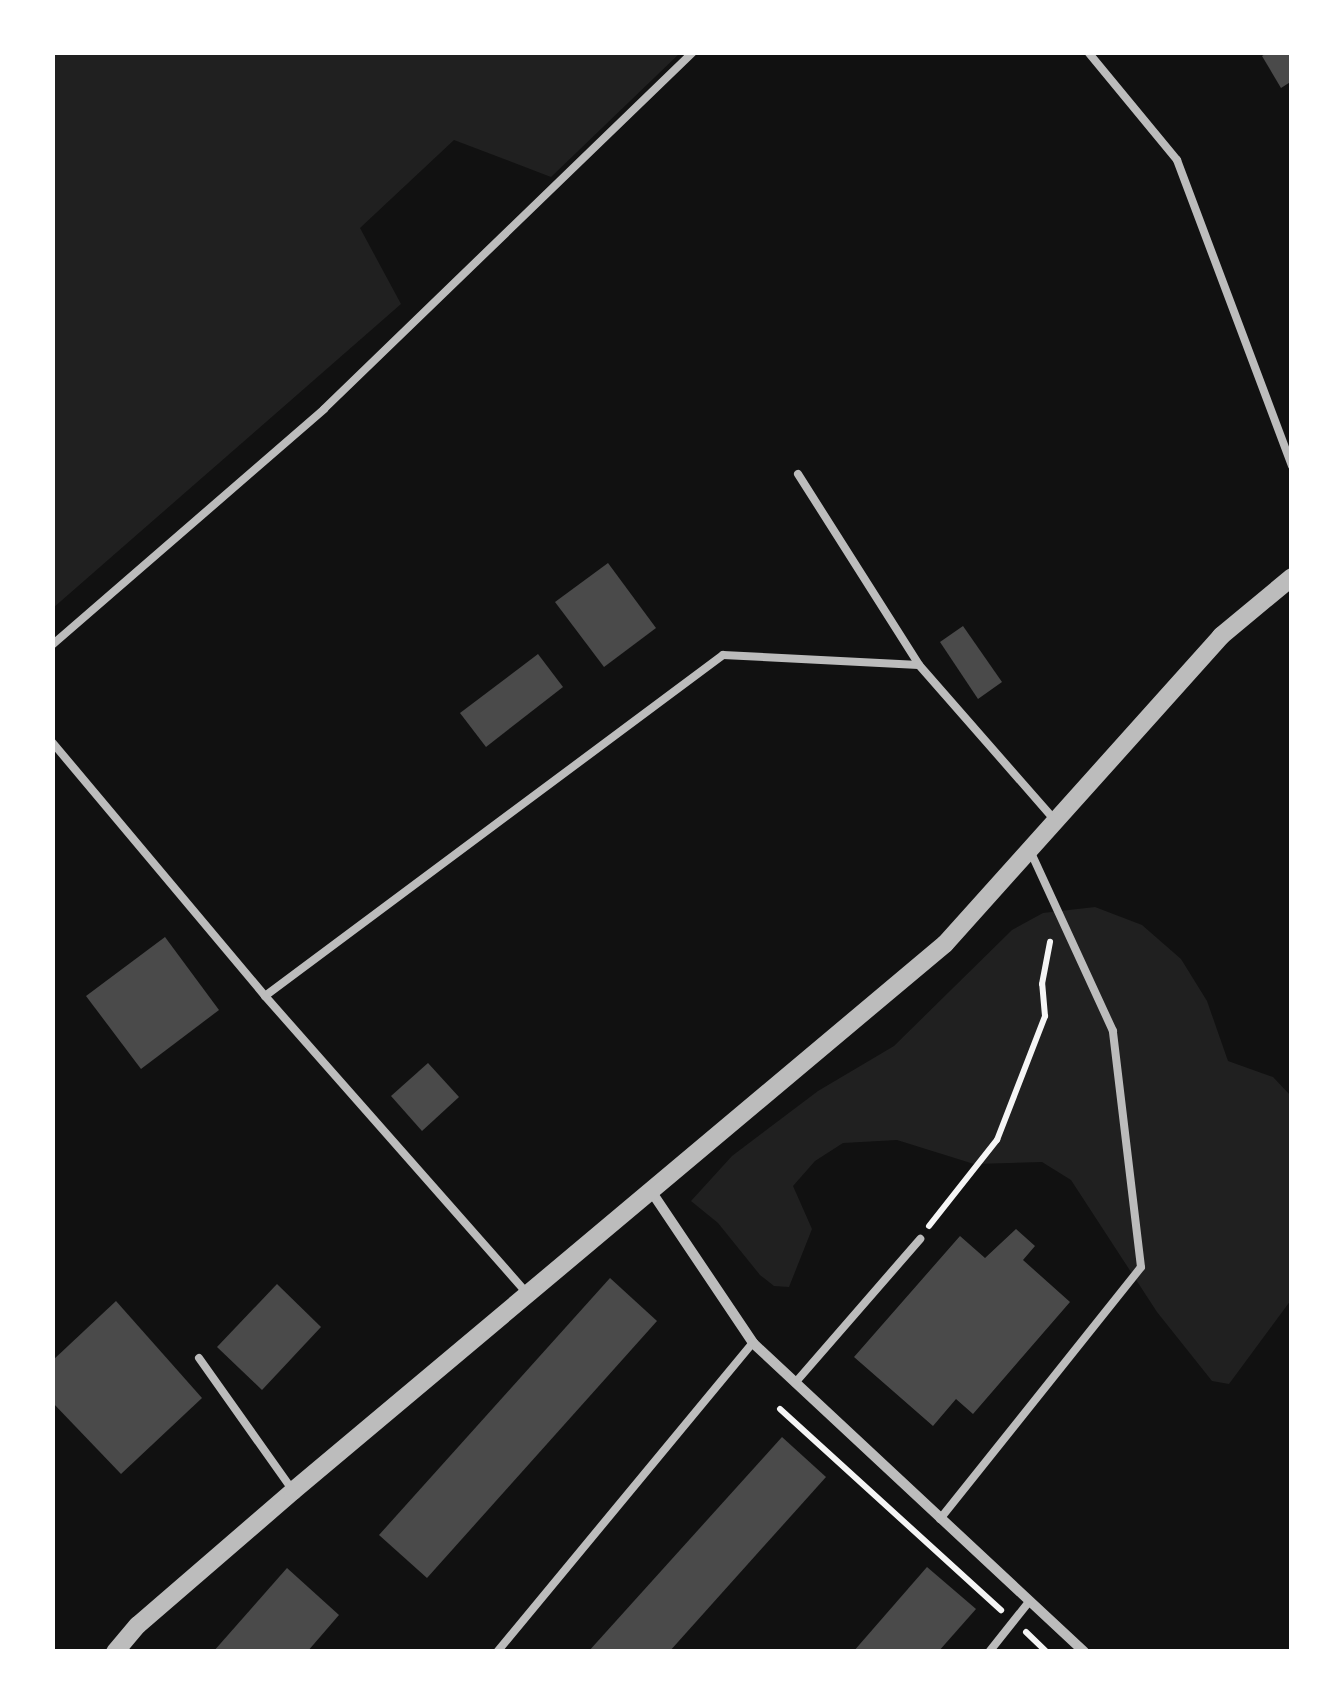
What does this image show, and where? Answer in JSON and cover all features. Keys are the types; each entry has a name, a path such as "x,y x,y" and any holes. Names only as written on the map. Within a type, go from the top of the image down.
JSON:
{"street":[{"path":"115,1652 138,1625 292,1491 945,944 1221,636 1292,577"},
{"path":"650,1191 754,1343 1084,1652"}],"lane":[{"path":"52,644 324,409 693,52"},
{"path":"1088,52 1177,160 1292,466"},
{"path":"798,474 919,665 1056,821"},
{"path":"265,996 723,655 919,665"},
{"path":"52,742 265,996 527,1293"},
{"path":"940,1520 1140,1268 1113,1031 1030,849"},
{"path":"795,1383 920,1240"},
{"path":"497,1652 754,1343"},
{"path":"198,1358 292,1491"},
{"path":"988,1652 1028,1603"}],"path":[{"path":"920,1240 945,1200 997,1140 1019,1089 1044,1016 1042,984 1056,906"},
{"path":"780,1409 1006,1614"},
{"path":"1020,1627 1047,1652"}],"shaded area":[{"path":"53,52 680,53 551,177 454,140 360,228 401,304 53,608"},
{"path":"1095,907 1142,925 1181,959 1207,1001 1228,1061 1273,1077 1291,1096 1291,1300 1229,1384 1212,1381 1157,1312 1071,1180 1042,1162 974,1164 897,1140 843,1143 815,1161 793,1186 812,1229 789,1287 774,1286 760,1275 718,1223 691,1201 732,1156 818,1091 894,1046 1012,930 1043,913"}],"building":[{"path":"1268,52 1292,52 1292,81 1281,88 1262,56"},
{"path":"608,563 656,628 604,667 555,602"},
{"path":"963,626 1002,682 978,699 940,642"},
{"path":"538,654 563,687 486,747 460,713"},
{"path":"165,937 219,1010 141,1069 86,996"},
{"path":"428,1063 459,1097 422,1131 391,1096"},
{"path":"1016,1229 1035,1246 1023,1260 1070,1302 973,1414 956,1399 933,1426 854,1357 960,1236 985,1258"},
{"path":"610,1278 657,1321 427,1578 379,1535"},
{"path":"277,1284 321,1327 262,1390 217,1347"},
{"path":"116,1301 202,1398 121,1474 52,1402 52,1361"},
{"path":"782,1437 826,1477 669,1652 588,1652"},
{"path":"927,1567 976,1609 938,1652 853,1652"},
{"path":"287,1568 339,1615 307,1652 213,1652"}]}
